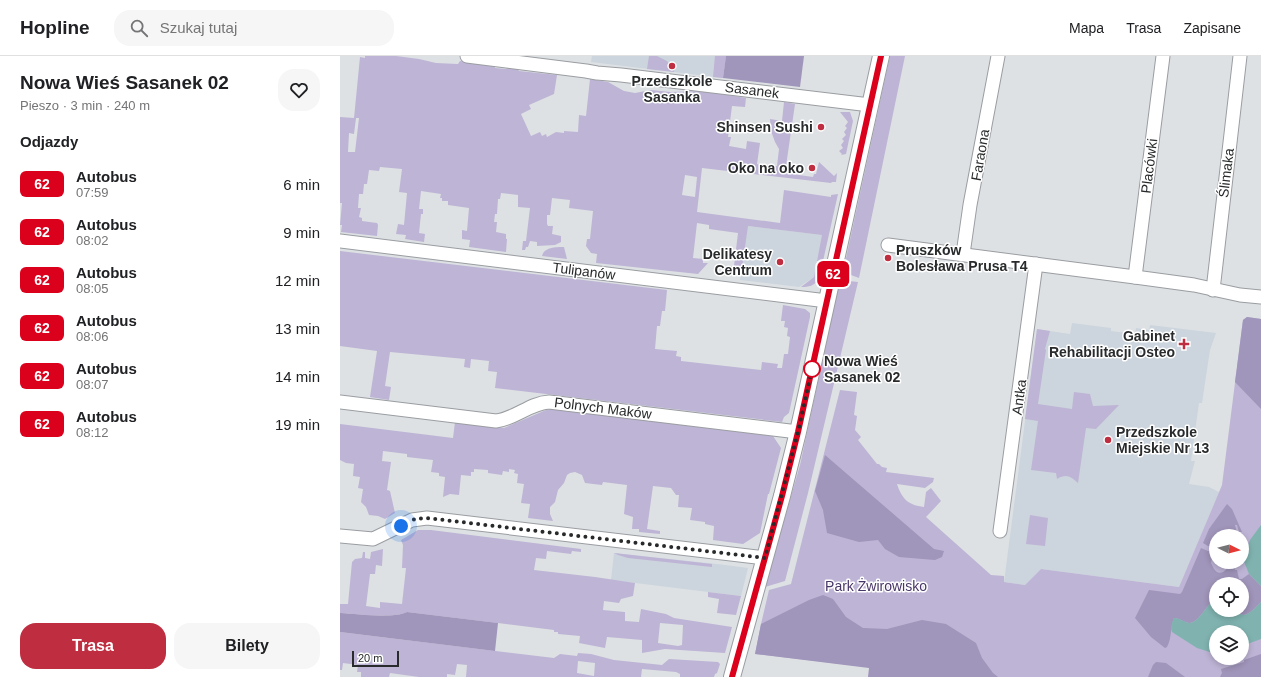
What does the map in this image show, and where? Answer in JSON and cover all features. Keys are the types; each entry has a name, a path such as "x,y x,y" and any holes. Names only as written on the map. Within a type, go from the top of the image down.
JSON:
{"street":[{"name":"Sasanek","path":"467,56 870,105"},
{"path":"732,677 798,432 881,56"},
{"name":"Faraona","path":"963,254 970,205 998,56"},
{"name":"Placówki","path":"1135,277 1163,56"},
{"name":"Ślimaka","path":"1213,290 1240,56"},
{"name":"Tulipanów","path":"340,241 827,301"},
{"path":"888,245 1194,285 1213,290 1261,298"},
{"name":"Antka","path":"1000,530 1036,264"},
{"name":"Polnych Maków","path":"340,402 496,421 508,418 542,403 549,402 798,432"},
{"path":"340,536 373,539 412,520 427,518 765,558"}],"shaded area":[{"name":"Przedszkole Sasanka","path":"592,56 726,56 723,78 591,62"},
{"path":"726,56 804,56 800,87 723,78"},
{"path":"747,226 823,235 814,277 799,287 740,280"},
{"path":"1247,317 1261,319 1261,409 1235,382 1243,320"},
{"name":"Przedszkole Miejskie Nr 13","path":"1072,323 1111,328 1111,331 1135,334 1136,328 1149,330 1150,325 1216,333 1210,350 1202,403 1199,403 1191,461 1195,461 1189,484 1209,487 1219,492 1179,587 1041,569 1025,585 1004,582 1037,329 1070,334"},
{"path":"825,455 934,549 944,551 942,557 935,560 899,557 885,549 878,540 859,542 827,533 823,510 815,491"},
{"path":"1227,504 1232,509 1241,529 1238,529 1237,525 1235,525 1236,529 1209,529"},
{"path":"1209,529 1209,546 1203,543"},
{"path":"1201,548 1209,551 1209,569 1214,569 1219,573 1226,569 1237,570 1239,577 1209,577 1209,605 1193,622 1189,623 1174,618 1170,640 1165,648 1151,637 1135,618 1149,590 1180,594"},
{"path":"614,553 748,568 741,596 611,580"},
{"path":"1249,574 1261,586 1261,602 1249,613 1249,577 1245,577"},
{"path":"823,595 833,599 846,617 863,628 887,629 922,620 946,624 976,643 982,658 993,673 998,677 868,677 869,668 755,654 761,624 809,600"},
{"path":"407,612 498,623 495,651 340,632 340,613 384,616"},
{"path":"1261,654 1261,677 1220,677 1222,673 1221,669 1234,665 1249,665 1249,658"},
{"path":"1156,662 1166,663 1185,677 1148,677 1153,665"}],"green space":[{"path":"365,56 396,56 436,63 458,64 460,61 494,65 495,68 518,69 519,71 557,75 554,94 529,105 531,109 521,114 531,136 540,132 542,136 546,134 547,137 556,132 578,132 579,115 586,116 590,79 608,82 624,91 635,93 651,90 670,92 704,91 746,98 745,107 732,106 728,137 731,137 729,146 746,149 747,141 760,143 757,164 777,166 779,149 771,131 770,119 782,121 784,102 795,104 785,173 813,177 814,174 816,174 819,162 834,176 837,173 836,182 831,183 702,168 697,212 780,223 784,190 831,197 831,195 838,194 819,279 811,286 801,287 814,277 822,235 748,226 741,275 730,274 731,266 734,266 738,233 709,229 709,225 697,223 693,258 703,259 703,263 708,263 698,274 596,263 597,254 591,253 586,246 587,239 590,239 593,211 569,208 570,200 552,198 550,215 547,215 547,224 548,226 553,226 552,234 561,236 561,242 555,245 537,246 537,242 530,241 528,247 526,247 525,250 522,250 523,241 526,241 530,208 518,207 518,195 501,193 500,199 498,199 497,214 495,214 494,222 497,222 496,232 506,234 506,252 469,247 470,240 462,239 462,230 467,231 469,208 448,205 448,201 442,201 442,198 440,198 441,194 421,191 419,209 423,209 423,214 421,214 419,233 425,234 424,242 405,239 406,235 396,234 398,224 404,225 407,193 399,192 402,169 380,167 379,171 369,170 367,184 364,184 363,194 359,194 358,208 361,208 359,217 362,218 362,221 377,223 377,236 341,232 342,225 340,225 342,203 340,203 340,117 354,118 360,57 365,58","holes":["356,118 359,118 355,152 348,152 349,133 354,134","685,175 697,177 695,197 682,195"]},
{"path":"649,56 657,56 667,61 674,68 674,72 647,69"},
{"path":"715,56 726,56 723,78 713,77"},
{"path":"890,56 905,56 859,278 843,272"},
{"path":"840,112 850,112 853,121 846,154 841,155 842,154 839,151 843,148 841,145 844,141 842,139 846,135 844,132 847,128 845,126 848,122"},
{"path":"554,247 564,247 567,259 542,256 548,249"},
{"path":"340,251 667,290 665,311 662,311 660,326 657,326 655,349 677,351 676,356 681,357 681,361 761,370 762,362 778,364 777,368 782,368 784,354 788,354 790,337 787,336 788,328 784,327 785,321 781,321 783,305 805,309 810,313 810,317 789,413 784,417 782,422 495,388 497,372 488,371 489,361 471,359 470,368 464,367 465,359 390,352 385,386 391,387 389,400 370,397 377,351 340,346"},
{"path":"840,280 858,282 808,493 785,581 765,587 800,465"},
{"name":"Park Żwirowisko","path":"1247,317 1261,319 1261,677 953,677 755,654 769,590 791,584 840,390 857,392 854,415 857,416 855,430 861,437 858,440 877,464 887,468 886,472 934,478 933,482 925,488 897,484 901,494 906,500 914,505 924,507 926,492 931,488 941,501 926,517 991,575 1004,576 1004,582 1025,585 1041,569 1179,587 1222,485 1243,320"},
{"path":"1037,329 1050,331 1045,349 1038,404 1072,409 1074,392 1090,394 1093,406 1119,405 1096,429 1086,428 1078,483 1069,476 1064,476 1057,479 1056,473 1031,470 1038,421 1025,419"},
{"path":"551,409 773,436 781,448 768,494 760,533 743,544 713,540 714,526 705,524 705,522 690,520 692,508 678,507 679,495 676,495 671,488 653,486 647,529 660,531 660,534 639,532 639,529 632,529 633,517 624,514 627,485 603,482 602,485 585,483 582,475 575,472 567,475 564,483 558,490 555,502 550,507 550,514 553,521 528,518 530,504 521,503 524,484 517,483 518,474 514,473 515,470 509,469 509,472 503,471 502,475 488,473 488,470 474,469 474,472 471,472 471,476 461,475 459,495 450,494 443,497 445,477 439,476 439,473 431,472 433,460 407,457 407,454 383,451 382,461 391,462 387,490 390,491 395,513 385,519 378,516 369,515 366,507 361,502 363,489 358,488 360,477 353,476 354,464 346,463 340,460 340,424 453,438 455,422 504,428"},
{"path":"1030,515 1048,518 1045,546 1026,544"},
{"path":"418,530 431,530 581,549 581,552 572,551 571,554 547,551 546,559 536,558 534,570 635,583 633,596 621,599 619,603 604,601 603,610 625,612 625,621 639,622 641,609 666,614 674,618 732,627 725,653 665,649 642,653 642,640 607,637 605,648 579,643 580,636 558,634 558,632 554,632 554,630 407,612 384,616 340,613 340,604 348,604 352,562 355,559 362,558 363,552 365,552 365,558 370,559 371,552 383,549 382,566 376,565 375,574 370,574 366,606 380,608 380,602 402,604 406,568 402,568 403,545 401,540","holes":["660,623 683,625 682,645 678,646 658,643"]},
{"path":"614,553 712,564 712,567 628,558"},
{"path":"708,592 741,596 736,615 717,613 719,599 708,597"},
{"path":"340,632 554,658 560,654 577,656 578,653 591,654 614,660 662,665 669,659 718,662 720,664 714,677 680,677 680,674 676,672 642,669 641,677 466,677 467,665 457,664 455,675 447,674 447,677 419,677 390,673 389,677 361,677 361,672 357,672 358,665 343,663 342,670 340,670","holes":["578,661 595,663 594,676 577,673"]}],"water":[{"path":"1261,525 1261,586 1249,574 1247,569 1249,569 1250,540"},
{"path":"1261,602 1261,639 1249,643 1249,625 1209,625 1209,652 1197,648 1172,632 1171,627 1174,618 1189,623 1193,622 1209,605 1209,617 1249,617 1249,613"}],"bus line":[{"name":"62","path":"732,677 798,432 881,56"}],"place":[{"name":"Przedszkole Sasanka","path":"672,66"},
{"name":"Shinsen Sushi","path":"821,127"},
{"name":"Oko na oko","path":"812,168"},
{"name":"Pruszków Bolesława Prusa T4","path":"888,258"},
{"name":"Delikatesy Centrum","path":"780,262"},
{"name":"Gabinet Rehabilitacji Osteo","path":"1184,344"},
{"name":"Nowa Wieś Sasanek 02","path":"812,369"},
{"name":"Przedszkole Miejskie Nr 13","path":"1108,440"}],"route":[{"path":"401,526 415,519 427,518 765,558 798,432 812,369"}]}
